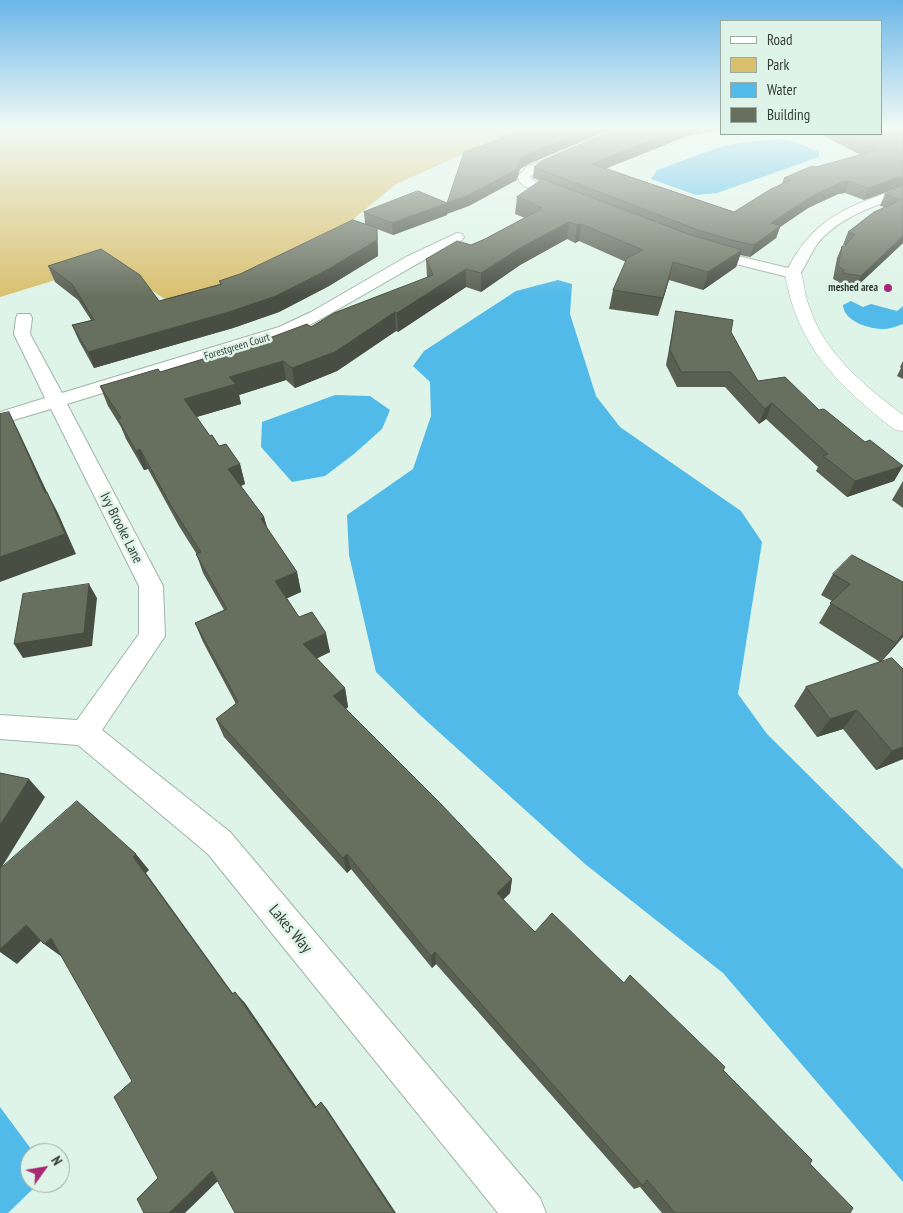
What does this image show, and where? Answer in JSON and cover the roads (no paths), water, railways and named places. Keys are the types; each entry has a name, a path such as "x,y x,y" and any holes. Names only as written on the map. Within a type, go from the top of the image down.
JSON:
{"street":[{"path":"529,184 578,204"},
{"path":"903,191 862,205 828,225 807,246 793,274 796,296 805,321 823,351 867,397 903,425"},
{"name":"Forestgreen Court","path":"0,418 285,331 318,315 417,257 457,237"},
{"path":"689,247 732,260 793,274"},
{"name":"Ivy Brooke Lane","path":"24,318 22,334 151,586 152,636 84,733"},
{"path":"0,727 84,733"},
{"name":"Lakes Way","path":"84,733 219,844 525,1213"}],"water":[{"path":"664,184 744,184 717,193 696,195"},
{"path":"558,280 572,284 570,314 596,396 620,427 741,511 762,542 738,694 767,734 903,869 903,1182 723,973 585,864 420,715 376,672 349,555 347,515 413,469 431,416 430,382 413,366 424,351 516,291"},
{"path":"851,301 863,307 871,304 897,311 903,306 903,324 884,329 865,326 853,320 844,311 843,305"},
{"path":"335,395 370,396 390,410 382,429 325,476 292,482 261,447 262,422"},
{"path":"0,1107 27,1143 20,1143 20,1193 29,1193 8,1213 0,1213"}],"place":[{"name":"meshed area","path":"888,288"}]}
